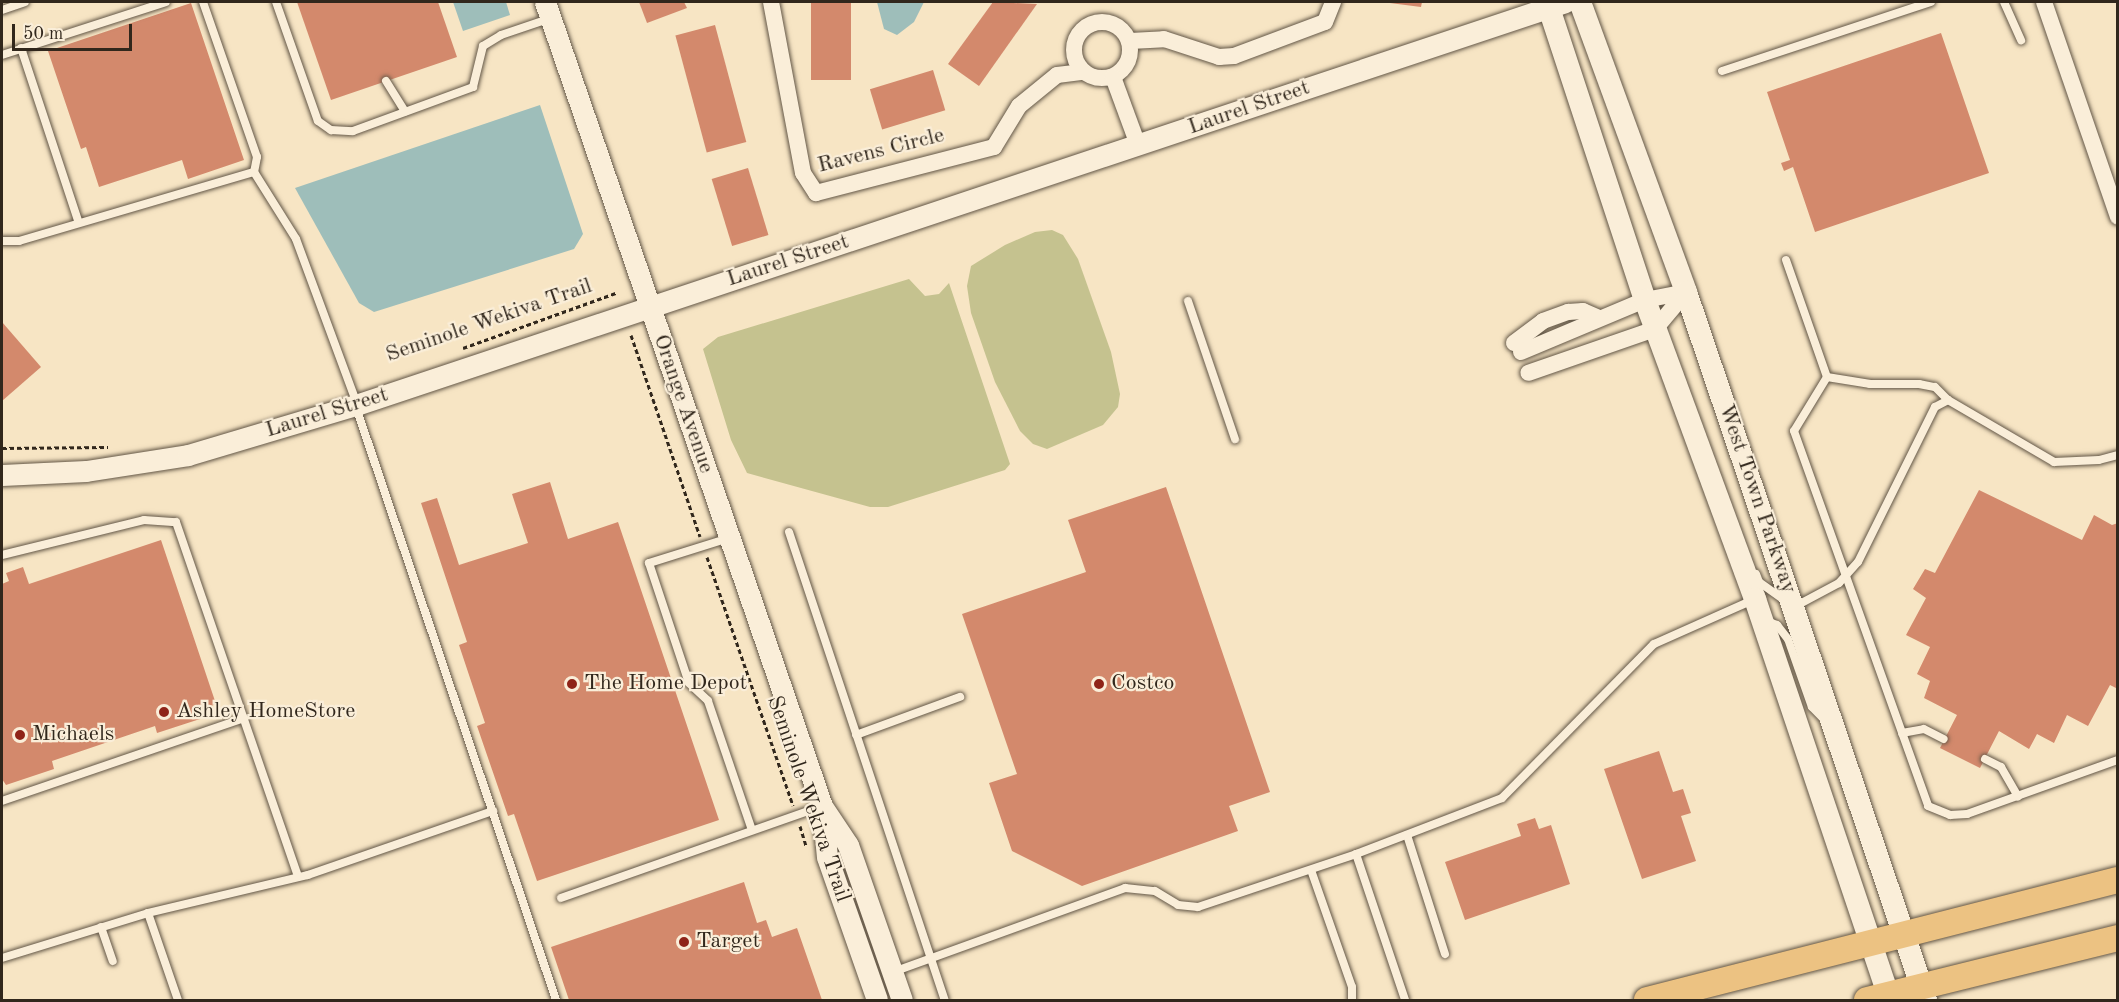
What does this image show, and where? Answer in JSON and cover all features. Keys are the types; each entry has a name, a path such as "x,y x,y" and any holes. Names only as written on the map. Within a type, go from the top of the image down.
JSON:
{"main road":[{"name":"West Town Parkway","path":"1580,2 1686,292 1906,934 1924,993"},
{"name":"West Town Parkway","path":"1553,3 1645,300 1758,609 1872,943 1882,999"},
{"path":"1647,1000 2118,880"},
{"path":"1882,999 1924,993 2118,938"}],"street":[{"name":"Ravens Circle","path":"771,2 803,173 816,193 994,147 1019,106 1057,75 1083,72 1097,79 1113,77"},
{"path":"1130,41 1164,39 1219,57 1234,56 1325,22 1334,2"},
{"path":"2044,2 2118,217"},
{"name":"Laurel Street","path":"2,473 86,471 188,455 357,405 1138,145 1553,3"},
{"name":"Orange Avenue","path":"548,10 822,806 827,857 877,1000"},
{"path":"1083,72 1075,60 1074,45 1080,31 1093,23 1107,22 1121,28 1130,41 1131,56 1124,69 1113,77 1138,145"},
{"path":"1518,347 1645,300 1686,292"},
{"path":"1528,373 1656,329 1686,292"},
{"name":"Orange Avenue","path":"822,806 848,845 902,1000"}],"lane":[{"path":"2,10 23,2"},
{"path":"2,55 166,2"},
{"path":"203,2 257,157 254,172 296,239 357,405 556,1000"},
{"path":"276,2 318,122 331,130 353,131 473,87 483,46 548,10"},
{"path":"1722,71 1931,2"},
{"path":"2004,2 2020,40"},
{"path":"21,48 79,223"},
{"path":"386,81 405,112"},
{"path":"2,241 19,241 254,172"},
{"path":"1786,260 1827,377"},
{"path":"1188,301 1235,439"},
{"path":"1827,377 1870,384 1919,384 1935,387 1948,400 2055,462 2099,460 2118,455"},
{"path":"1827,377 1794,431 1928,806 1936,811 1967,814 2118,760"},
{"path":"1712,482 1730,499 1759,582 1794,607 1839,583 1858,562 1935,407 1948,400"},
{"path":"2,555 144,520 176,522 298,877"},
{"path":"789,532 945,1000"},
{"path":"729,538 649,563 689,683 708,701 752,830"},
{"path":"892,972 931,956 1125,888 1155,891 1178,904 1198,907 1356,854 1502,798 1654,644 1758,609 1777,625 1788,639 1812,707 1836,731"},
{"path":"856,735 960,697"},
{"path":"2,801 244,718"},
{"path":"1902,733 1924,729 1944,739"},
{"path":"1985,759 2001,767 2019,796"},
{"path":"561,898 822,806"},
{"path":"2,958 148,913 298,877 493,811"},
{"path":"1407,835 1445,954"},
{"path":"1356,854 1405,1000"},
{"path":"1311,870 1352,987 1352,1000"},
{"path":"148,913 178,1000"},
{"path":"101,927 113,961"}],"path":[{"name":"Seminole Wekiva Trail","path":"457,350 616,293"},
{"name":"Seminole Wekiva Trail","path":"631,335 807,848"},
{"path":"2,448 111,447"}],"shaded area":[{"path":"1052,230 1063,235 1078,259 1111,352 1120,394 1118,407 1103,425 1047,449 1033,444 1020,431 995,382 971,313 967,286 971,266 1005,245 1035,232"},
{"path":"909,279 925,296 939,294 949,283 1010,464 1005,470 888,507 870,507 747,473 731,440 703,349 718,337"}],"water":[{"path":"453,2 506,2 510,15 463,31"},
{"path":"877,2 924,2 914,22 897,35 884,29"},
{"path":"540,105 583,234 574,249 374,312 359,303 295,188"}],"building":[{"path":"297,2 438,2 457,57 331,100"},
{"path":"639,2 684,2 687,8 647,23"},
{"path":"811,2 851,2 851,80 811,80"},
{"path":"993,2 1037,4 979,86 948,64"},
{"path":"1382,2 1422,2 1421,7"},
{"path":"191,3 244,160 188,179 182,160 99,187 86,147 81,149 48,51"},
{"path":"715,25 746,142 707,152 675,36"},
{"path":"1941,33 1989,173 1815,232 1793,167 1784,171 1781,163 1790,160 1767,92"},
{"path":"933,70 945,110 882,129 870,89"},
{"path":"748,168 768,235 732,246 712,179"},
{"path":"2,322 41,367 2,401"},
{"name":"The Home Depot","path":"550,482 568,539 618,522 719,820 537,881 514,814 508,816 477,726 485,723 459,645 467,642 421,503 437,498 459,565 528,543 512,494"},
{"path":"1166,487 1270,792 1229,806 1238,831 1082,886 1012,851 989,783 1017,774 962,614 1086,572 1068,520"},
{"path":"1979,490 2082,540 2094,515 2112,525 2118,523 2116,688 2110,685 2088,726 2067,715 2054,743 2037,734 2029,749 1999,731 1980,768 1940,748 1957,715 1924,698 1930,681 1917,674 1930,647 1906,635 1926,598 1913,589 1925,569 1935,573"},
{"path":"161,540 216,704 198,711 200,719 157,733 155,726 52,761 54,769 6,785 2,779 2,584 9,581 6,573 23,567 29,584"},
{"path":"1659,751 1673,792 1683,789 1691,813 1681,816 1696,861 1642,879 1604,769"},
{"path":"1535,818 1539,829 1551,825 1570,884 1465,920 1445,862 1521,836 1517,824"},
{"name":"Target","path":"744,882 757,923 766,920 772,937 797,928 822,1000 569,1000 551,947"}],"place":[{"name":"The Home Depot","path":"572,684"},
{"name":"Costco","path":"1099,684"},
{"name":"Ashley HomeStore","path":"164,712"},
{"name":"Michaels","path":"20,735"},
{"name":"Target","path":"684,942"}]}
